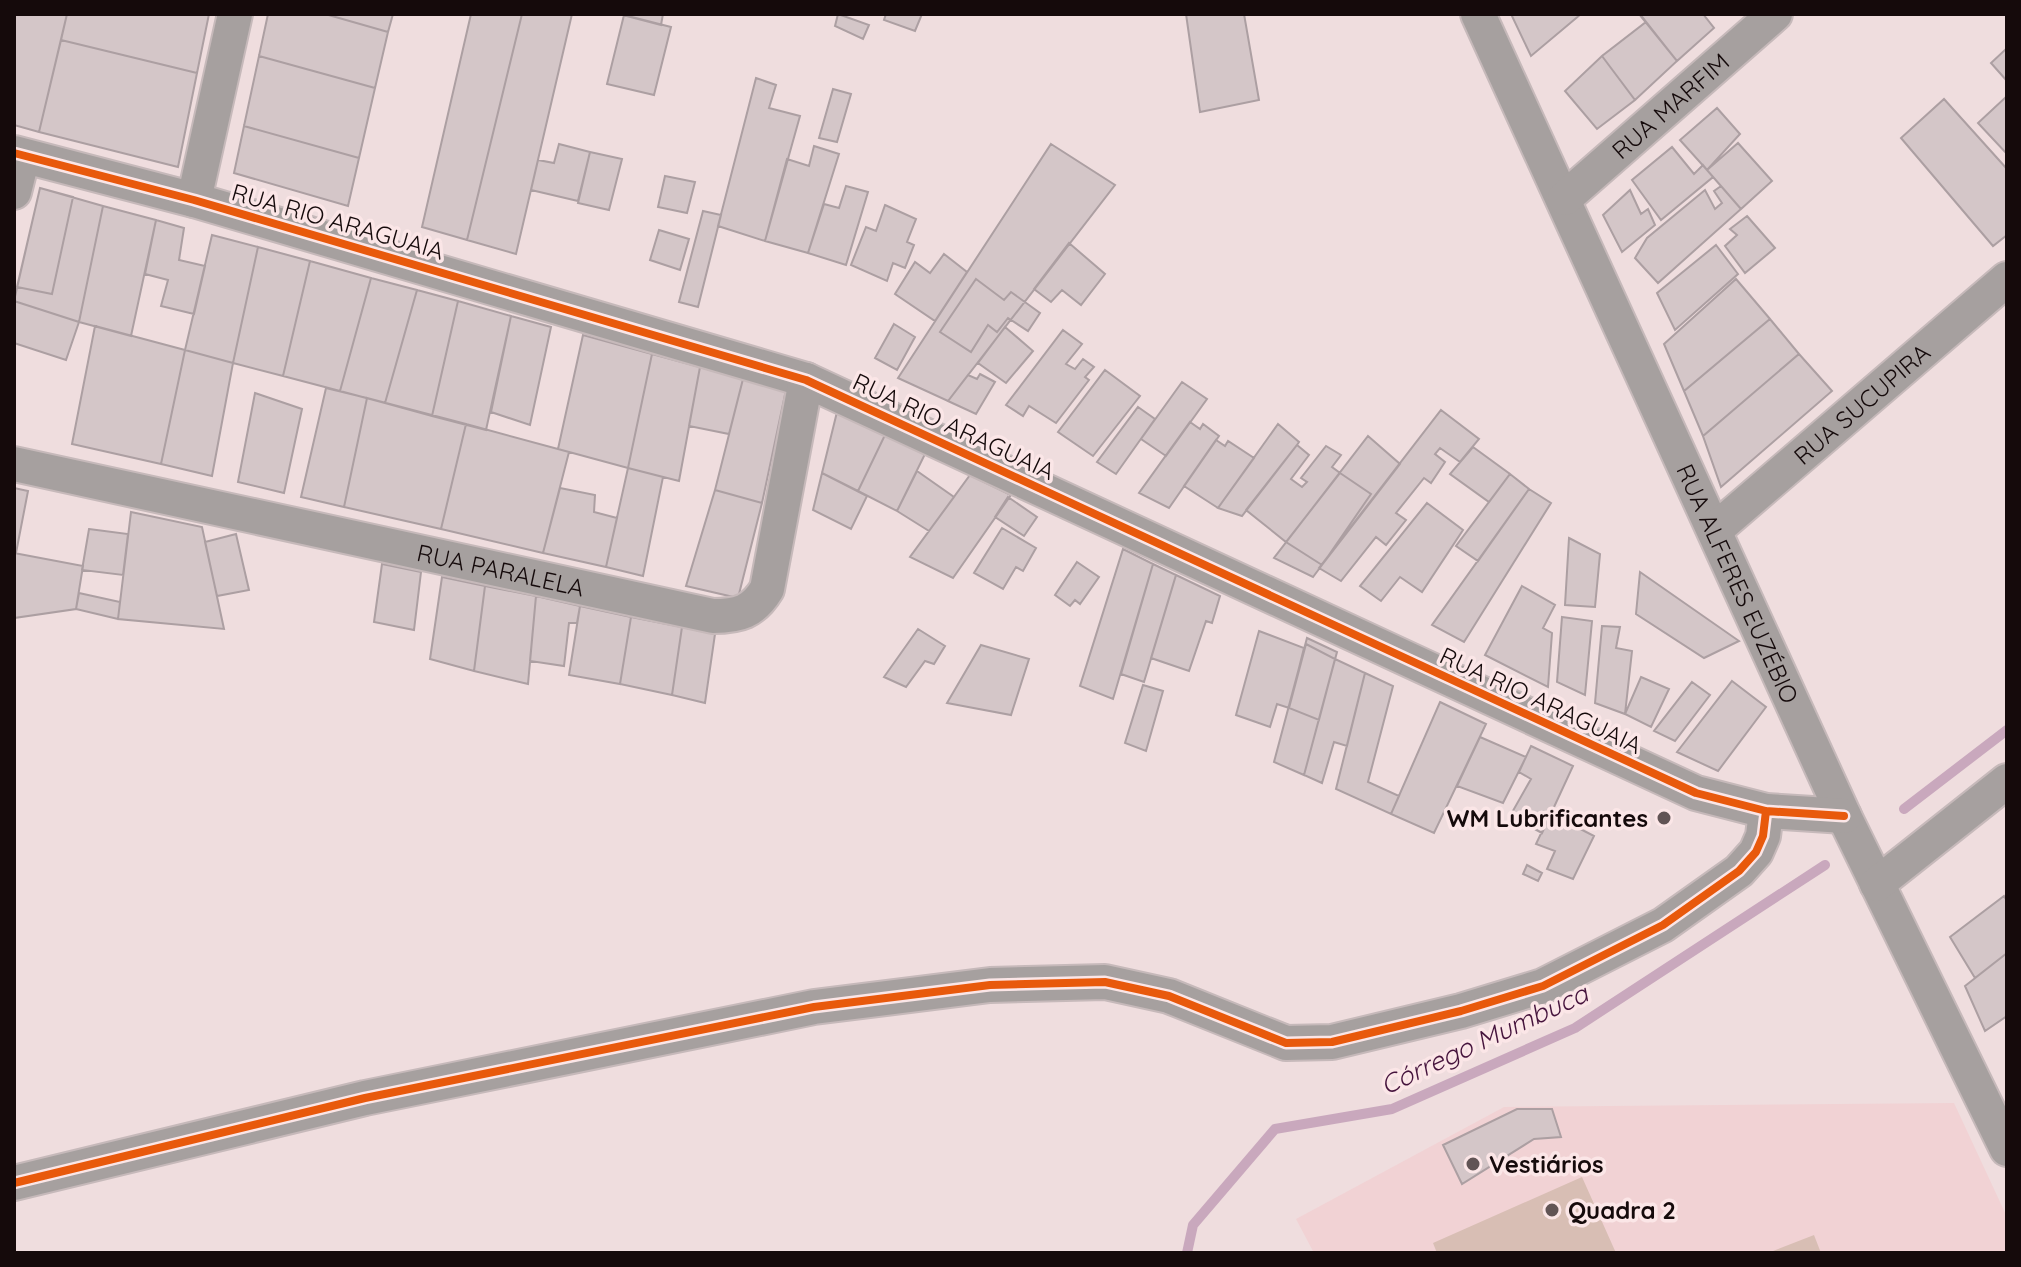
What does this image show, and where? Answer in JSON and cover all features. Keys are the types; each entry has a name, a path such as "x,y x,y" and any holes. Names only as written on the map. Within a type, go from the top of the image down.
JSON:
{"street":[{"path":"194,200 235,14"},
{"name":"RUA ALFERES EUZÉBIO","path":"1478,14 1565,198 1844,816 1877,884 1997,1104 2007,1149"},
{"name":"RUA MARFIM","path":"1565,198 1775,14"},
{"path":"14,192 18,154"},
{"name":"RUA RIO ARAGUAIA","path":"18,154 194,200 806,380 1696,793 1766,811 1844,816"},
{"name":"RUA SUCUPIRA","path":"1716,529 2007,279"},
{"name":"RUA PARALELA","path":"14,464 713,616 734,616 756,607 767,589 806,380"},
{"path":"1877,884 2007,781"},
{"path":"14,1183 365,1098 814,1007 990,985 1105,982 1169,996 1286,1043 1332,1042 1461,1011 1543,986 1663,925 1739,871 1756,852 1763,836 1766,811"}],"shaded area":[{"path":"1954,1103 2007,1217 2007,1253 1314,1253 1296,1219 1504,1107"},
{"name":"Quadra 2","path":"1582,1177 1616,1253 1437,1253 1433,1243"},
{"path":"1814,1235 1821,1253 1768,1253"}],"building":[{"path":"14,14 67,14 39,132 14,125"},
{"path":"67,14 209,14 197,73 61,40"},
{"path":"268,14 325,14 388,32 375,88 259,56"},
{"path":"325,14 393,14 388,32"},
{"path":"471,14 522,14 467,240 422,227"},
{"path":"522,14 572,14 516,254 467,240"},
{"path":"619,14 663,14 661,25"},
{"path":"838,14 869,25 863,39 835,26"},
{"path":"886,14 922,14 915,31 884,20"},
{"path":"1186,14 1244,14 1259,100 1200,112"},
{"path":"1511,14 1581,14 1531,56"},
{"path":"1639,14 1703,14 1714,28 1677,61"},
{"path":"1640,14 1703,14 1714,28 1677,61"},
{"path":"624,15 671,27 654,95 607,84"},
{"path":"1646,22 1677,61 1635,100 1602,56"},
{"path":"61,40 197,73 178,167 39,132"},
{"path":"2007,48 2007,81 1991,63"},
{"path":"259,56 375,88 359,158 244,126"},
{"path":"1602,56 1635,100 1597,129 1565,91"},
{"path":"756,78 776,85 769,108 800,116 765,241 718,226"},
{"path":"833,89 851,94 837,142 819,138"},
{"path":"2007,96 2007,154 1978,123"},
{"path":"1944,99 2007,169 2007,235 1993,246 1901,138"},
{"path":"1717,108 1740,134 1707,170 1680,140"},
{"path":"244,126 359,158 348,206 234,173"},
{"path":"1738,143 1772,181 1741,209 1707,170"},
{"path":"559,144 590,152 578,201 531,190 538,160 554,163"},
{"path":"1051,144 1115,185 948,401 898,378"},
{"path":"814,146 839,154 808,253 765,241 787,159 809,166"},
{"path":"1672,147 1694,174 1703,165 1713,177 1661,220 1632,180"},
{"path":"590,152 622,159 609,210 578,203"},
{"path":"665,176 695,182 687,213 658,207"},
{"path":"846,186 868,192 846,265 808,253 824,204 839,208"},
{"path":"1721,186 1741,209 1658,283 1635,258 1647,238 1705,190 1715,209 1722,203 1714,191"},
{"path":"40,188 103,206 79,322 14,301"},
{"path":"40,188 73,197 52,294 17,287"},
{"path":"1630,190 1641,214 1648,209 1655,225 1622,252 1603,215"},
{"path":"885,205 916,219 907,242 914,245 905,268 893,263 887,281 851,265 866,227 876,231"},
{"path":"103,206 156,220 131,336 79,322"},
{"path":"703,211 721,215 698,307 679,302"},
{"path":"1747,216 1775,248 1745,273 1725,246 1737,235 1730,229"},
{"path":"156,220 184,228 179,260 205,266 194,314 161,306 168,280 145,274"},
{"path":"659,230 689,239 680,270 650,260"},
{"path":"212,235 258,247 233,363 185,350"},
{"path":"1069,243 1105,274 1081,305 1062,290 1051,302 1034,289"},
{"path":"1716,245 1738,274 1675,330 1657,293"},
{"path":"258,247 310,261 283,376 233,363"},
{"path":"944,254 967,272 935,321 895,294 915,262 930,273"},
{"path":"310,261 371,278 340,391 283,376"},
{"path":"371,278 417,290 385,403 340,391"},
{"path":"976,279 1004,300 1011,292 1040,313 1028,331 1008,318 997,332 988,325 971,352 940,332"},
{"path":"1736,279 1770,319 1684,391 1664,344"},
{"path":"417,290 458,301 432,416 385,403"},
{"path":"14,301 79,322 66,360 14,343"},
{"path":"458,301 511,316 486,430 432,416"},
{"path":"511,316 551,327 530,425 491,412"},
{"path":"1770,319 1799,354 1703,436 1684,391"},
{"path":"894,324 915,337 897,370 875,358"},
{"path":"95,326 185,350 161,464 72,444"},
{"path":"1005,327 1033,351 1006,383 978,363"},
{"path":"1063,330 1082,344 1066,364 1075,369 1083,359 1094,367 1085,377 1089,380 1056,423 1029,406 1023,416 1006,405"},
{"path":"583,335 652,354 628,468 558,449"},
{"path":"185,350 233,363 212,476 161,464"},
{"path":"652,354 700,367 679,481 628,468"},
{"path":"1799,354 1832,391 1721,487 1703,436"},
{"path":"700,367 743,379 729,434 689,426"},
{"path":"1105,370 1140,396 1093,456 1058,432"},
{"path":"980,374 995,382 976,414 948,401 968,375 977,379"},
{"path":"743,379 786,390 762,503 715,490"},
{"path":"1182,382 1207,399 1166,456 1141,439"},
{"path":"326,388 367,398 344,507 301,497"},
{"path":"255,393 302,409 284,493 238,482"},
{"path":"367,398 466,424 441,529 344,507"},
{"path":"1138,407 1155,419 1116,474 1097,462"},
{"path":"1441,410 1479,439 1460,462 1440,448 1435,454 1445,462 1431,483 1424,478 1396,513 1406,520 1386,545 1376,537 1341,581 1319,568"},
{"path":"837,412 885,435 858,491 822,473"},
{"path":"1190,422 1200,429 1203,424 1219,436 1169,508 1139,493"},
{"path":"466,424 569,452 543,553 441,529"},
{"path":"1278,424 1299,442 1297,445 1242,516 1218,508"},
{"path":"885,435 925,454 897,511 858,491"},
{"path":"1368,436 1400,464 1313,577 1274,558"},
{"path":"1216,440 1225,446 1228,441 1254,458 1218,508 1184,486"},
{"path":"1297,445 1309,455 1291,479 1302,487 1307,482 1301,478 1326,446 1341,455 1332,467 1340,473 1286,542 1246,510"},
{"path":"1473,447 1510,474 1489,502 1450,474"},
{"path":"628,468 663,477 643,576 606,567"},
{"path":"917,471 954,497 929,531 897,511"},
{"path":"822,473 867,496 851,529 813,510"},
{"path":"1340,473 1371,494 1322,565 1286,542"},
{"path":"1510,474 1529,489 1478,561 1456,546"},
{"path":"970,475 1011,495 953,578 910,557"},
{"path":"14,488 28,491 16,553 14,553"},
{"path":"560,488 595,495 594,512 617,518 606,567 543,553"},
{"path":"1529,489 1551,503 1464,642 1432,625"},
{"path":"715,490 762,503 738,598 686,586"},
{"path":"1008,497 1037,517 1024,536 995,517"},
{"path":"1427,503 1463,530 1422,592 1400,577 1381,601 1360,586"},
{"path":"131,512 202,527 224,629 118,619"},
{"path":"1002,528 1036,548 1023,571 1016,567 1003,589 974,573"},
{"path":"89,529 128,534 123,575 82,570"},
{"path":"236,534 249,590 217,596 205,542"},
{"path":"1569,538 1600,554 1595,607 1565,605"},
{"path":"1123,549 1153,564 1113,699 1080,686"},
{"path":"14,553 83,566 76,609 14,618"},
{"path":"1077,562 1099,577 1080,604 1075,600 1070,606 1055,595"},
{"path":"382,564 421,572 414,630 374,622"},
{"path":"1153,564 1176,575 1144,682 1121,674"},
{"path":"1640,572 1739,641 1704,658 1636,614"},
{"path":"1176,575 1220,596 1212,623 1206,621 1189,671 1151,658"},
{"path":"442,577 485,586 474,671 430,659"},
{"path":"485,586 536,596 528,684 474,671"},
{"path":"1522,586 1555,605 1543,628 1552,633 1548,687 1485,655"},
{"path":"79,593 120,602 118,619 76,609"},
{"path":"536,596 580,606 577,623 569,623 564,666 530,661"},
{"path":"580,606 631,617 620,684 569,675"},
{"path":"631,617 682,627 672,695 620,684"},
{"path":"1562,617 1592,621 1585,695 1557,682"},
{"path":"1602,626 1620,627 1616,648 1632,651 1625,714 1595,703"},
{"path":"682,627 715,634 705,703 672,695"},
{"path":"918,629 945,646 934,664 925,661 906,687 884,677"},
{"path":"1259,631 1304,648 1289,708 1277,704 1270,727 1236,715"},
{"path":"1307,638 1337,652 1304,775 1274,762"},
{"path":"1306,644 1335,659 1319,720 1289,708"},
{"path":"981,645 1029,659 1011,715 947,703"},
{"path":"1335,659 1365,673 1347,746 1334,742 1322,783 1304,775"},
{"path":"1365,673 1393,686 1368,782 1399,796 1391,814 1336,789"},
{"path":"1641,677 1669,689 1651,727 1625,714"},
{"path":"1732,681 1766,707 1718,771 1677,752"},
{"path":"1692,682 1710,695 1675,741 1654,731"},
{"path":"1143,685 1163,691 1146,751 1125,743"},
{"path":"1440,702 1486,724 1434,833 1391,814"},
{"path":"1480,737 1526,757 1503,803 1457,786"},
{"path":"1531,746 1573,766 1542,833 1510,816 1531,779 1519,772"},
{"path":"1561,819 1594,836 1573,879 1547,869 1555,851 1536,844 1546,823 1556,828"},
{"path":"1527,865 1542,873 1538,881 1523,874"},
{"path":"2004,896 2007,901 2007,953 1975,978 1950,937"},
{"path":"2007,953 2007,1016 1985,1031 1965,986"},
{"name":"Vestiários","path":"1517,1109 1552,1109 1561,1137 1534,1139 1462,1184 1443,1145"}],"waterway":[{"name":"Córrego Mumbuca","path":"1904,809 2007,730"},
{"name":"Córrego Mumbuca","path":"1187,1253 1193,1225 1275,1129 1392,1109 1575,1028 1825,865"}],"cycle path":[{"path":"14,153 194,200 806,380 1696,793 1766,811 1844,816"},
{"path":"14,1183 365,1098 814,1007 990,985 1105,982 1169,996 1286,1043 1332,1042 1461,1011 1543,986 1663,925 1739,871 1756,852 1763,836 1766,811"}],"place":[{"name":"WM Lubrificantes","path":"1664,818"},
{"name":"Vestiários","path":"1473,1164"},
{"name":"Quadra 2","path":"1552,1210"}]}
